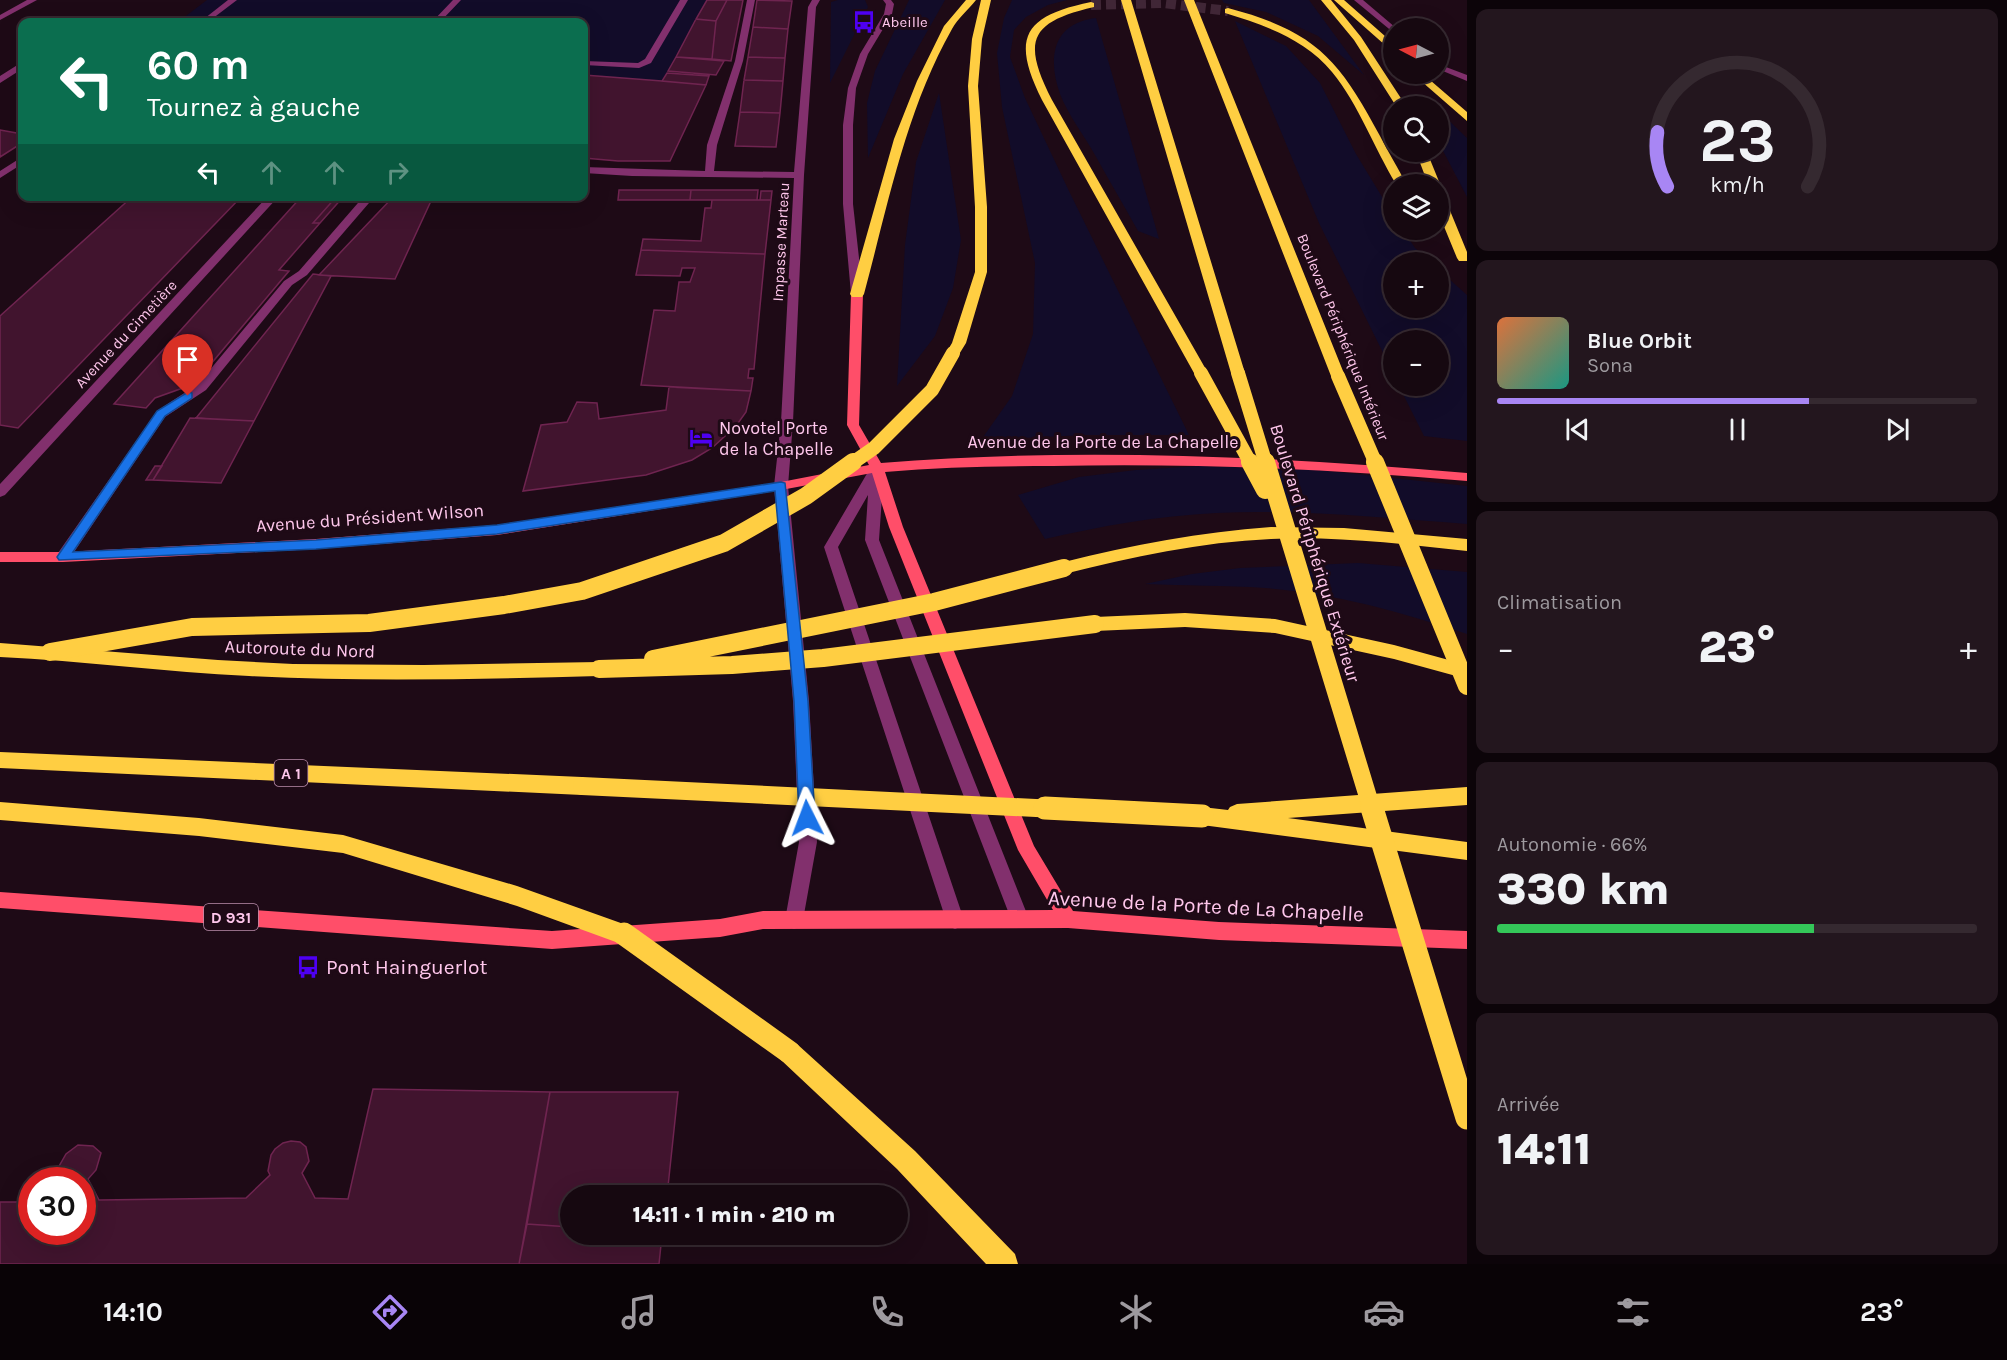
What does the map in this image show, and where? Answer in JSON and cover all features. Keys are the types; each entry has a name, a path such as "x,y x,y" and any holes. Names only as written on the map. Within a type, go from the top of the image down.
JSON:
{"highway":[{"path":"857,294 900,139 918,91 949,26 971,0"},
{"path":"50,652 192,627 369,623 504,605 582,591 724,543 806,496 874,448 932,390 959,343 981,272 981,207 974,86 977,39 986,0"},
{"name":"Boulevard Périphérique Extérieur","path":"1126,0 1283,522 1467,1118"},
{"name":"Boulevard Périphérique Intérieur","path":"1189,0 1338,376 1467,686"},
{"path":"1326,0 1358,39 1395,96"},
{"path":"1339,0 1383,41"},
{"path":"1091,5 1060,13 1039,26 1029,47 1030,61 1047,100 1283,522"},
{"path":"1228,11 1284,30 1308,45 1330,65 1346,83 1394,174"},
{"path":"1429,84 1467,118"},
{"path":"1449,222 1465,259"},
{"path":"1446,240 1465,259"},
{"path":"599,669 934,602 1139,549 1206,538 1273,533 1365,535 1467,545"},
{"path":"599,669 733,665 976,641 1095,624 1185,620 1275,626 1460,670"},
{"name":"Autoroute du Nord","path":"0,650 50,652 247,669 371,673 599,669"},
{"name":"A 1","path":"0,760 1202,816"},
{"path":"1202,816 1467,796"},
{"path":"0,811 189,826 343,844 517,896 624,934 789,1052 906,1160 1005,1264"},
{"path":"1202,816 1467,851"}],"main road":[{"path":"857,294 853,425 877,468 896,527 1027,850 1068,919"},
{"name":"Avenue de la Porte de La Chapelle","path":"741,491 877,468 1001,461 1134,460 1352,467 1467,477"},
{"name":"Avenue du Président Wilson","path":"0,557 63,557 316,544 497,530 741,491"},
{"name":"Avenue de la Porte de La Chapelle","path":"0,900 552,940 694,930 764,920 1068,919 1220,931 1467,940"}],"street":[{"path":"0,18 33,0"},
{"path":"209,18 233,0"},
{"path":"440,18 457,0"},
{"path":"588,63 639,66 648,61 684,0"},
{"path":"709,174 712,145 739,61 751,0"},
{"name":"Impasse Marteau","path":"794,920 808,842 801,701 781,486 788,422 799,175 812,7 816,0"},
{"path":"857,294 848,204 850,106 852,88 864,54 888,14 890,4 887,0"},
{"path":"1358,0 1383,22"},
{"path":"0,80 18,69"},
{"path":"1449,71 1467,78"},
{"path":"0,175 18,163"},
{"path":"588,170 632,174 799,175"},
{"name":"Avenue du Cimetière","path":"0,492 269,201"},
{"path":"63,557 161,414 202,387 288,283 303,273 366,201"},
{"path":"877,468 872,540 1020,919"},
{"path":"877,468 831,547 955,920"}],"shaded area":[{"path":"207,0 707,0 662,81 588,75 588,18 183,18"},
{"path":"865,0 868,7 830,83 831,2"},
{"path":"909,0 945,0 903,74 868,158 867,103 875,71"},
{"path":"1012,0 1067,0 1048,5 1026,17 1014,30 1010,57 1025,98 1068,189 1189,435 1087,435 981,440 1012,396 1033,334 1035,263 1002,107 997,53 1004,18"},
{"path":"1222,0 1309,0 1364,75 1318,36 1266,12 1224,3"},
{"path":"1096,18 1159,239 1138,231 1091,147 1067,110 1056,80 1054,55 1062,34 1082,21"},
{"path":"1235,21 1286,46 1320,83 1356,154 1383,199 1383,240 1410,240 1420,252 1383,252 1383,318 1449,318 1449,279 1467,295 1467,441 1424,436 1404,396 1449,396 1449,330 1383,330 1383,353 1319,223"},
{"path":"939,93 961,240 953,288 935,336 897,386 905,245 916,162"},
{"path":"1449,121 1467,138 1467,197 1449,162"},
{"path":"1201,466 1319,470 1467,486 1467,524 1310,513 1216,513 1130,522 1045,539 1018,495 1079,477 1136,470"},
{"path":"1358,563 1467,572 1467,634 1393,611 1317,594 1250,587 1145,584 1192,574 1240,568"}],"building":[{"path":"707,0 727,0 716,21 696,19"},
{"path":"727,0 743,0 731,61 712,59 716,21"},
{"path":"757,0 792,1 788,29 753,27"},
{"path":"696,19 716,21 712,59 676,57"},
{"path":"753,27 788,29 785,58 748,57"},
{"path":"676,57 724,61 716,75 668,71"},
{"path":"748,57 785,58 783,81 744,80"},
{"path":"667,73 709,76 706,85 662,81"},
{"path":"588,75 706,85 670,161 588,158"},
{"path":"744,80 783,81 780,113 740,112"},
{"path":"740,112 780,113 776,147 735,146"},
{"path":"0,130 18,133 18,146 0,157"},
{"path":"619,190 691,190 690,200 618,200"},
{"path":"691,190 758,190 757,200 690,200"},
{"path":"761,191 772,191 771,200 760,200"},
{"path":"712,200 771,200 765,254 641,250 643,239 701,241 705,208 711,208"},
{"path":"127,201 237,201 18,428 0,425 0,316"},
{"path":"297,201 333,201 313,223 320,223 279,270 289,271 194,384 155,398 146,408 114,404"},
{"path":"333,201 340,201 320,223 313,223"},
{"path":"389,201 431,201 395,279 319,275"},
{"path":"641,250 765,254 754,369 749,369 748,378 753,378 751,391 641,385 654,310 675,311 679,282 690,282 695,268 682,268 680,276 636,275"},
{"path":"313,274 331,276 254,421 196,418"},
{"path":"669,387 751,391 746,412 736,426 712,448 692,460 646,475 523,491 541,425 567,422 577,402 597,403 599,419 666,410"},
{"path":"190,418 254,421 221,483 153,480"},
{"path":"155,466 162,466 153,480 146,480"},
{"path":"373,1089 550,1092 519,1264 0,1264 0,1202 18,1202 18,1245 96,1245 96,1194 99,1200 246,1198 270,1175 268,1171 271,1155 275,1149 291,1141 300,1142 306,1147 309,1161 302,1173 315,1198 348,1199"},
{"path":"550,1092 678,1092 668,1185 560,1185 560,1226 527,1224"},
{"path":"78,1145 93,1146 101,1153 96,1170 96,1167 59,1167 66,1154"},
{"path":"527,1224 560,1226 560,1245 661,1245 659,1264 519,1264"}],"tunnel":[{"path":"1091,5 1163,3 1228,11"}],"place":[{"name":"Abeille","path":"864,22"},
{"name":"Novotel Porte de la Chapelle","path":"701,438"},
{"name":"Pont Hainguerlot","path":"308,967"}],"route":[{"path":"188,396 161,414 63,557 316,544 497,530 781,486 801,701 807,818"}]}
